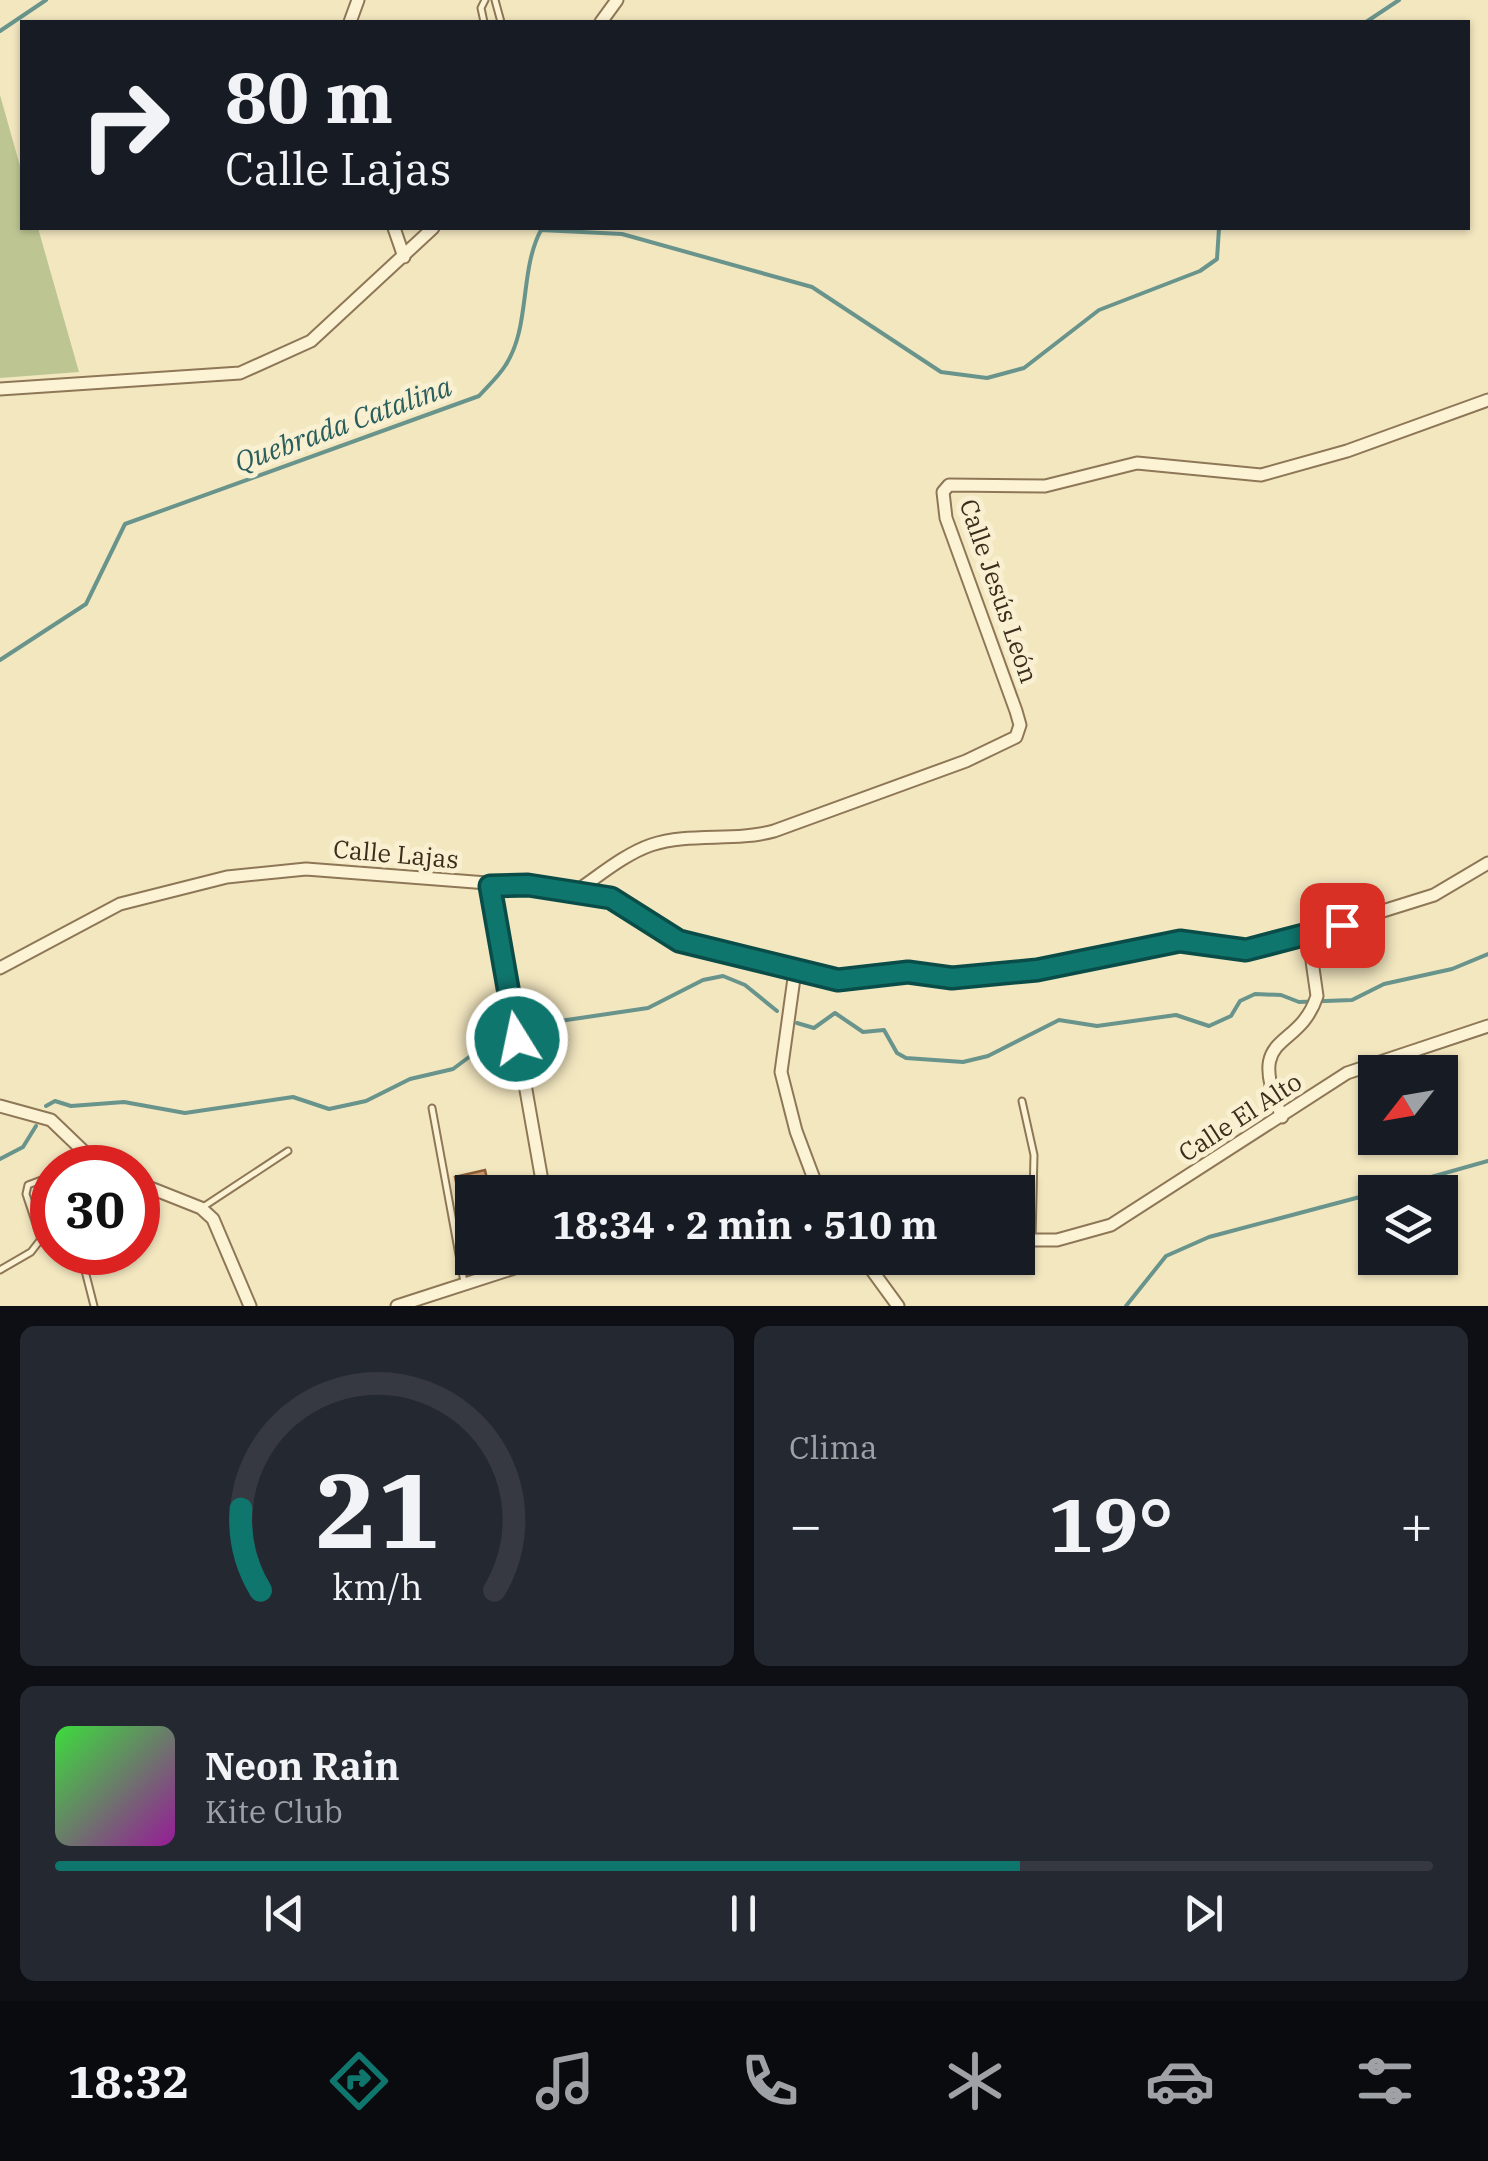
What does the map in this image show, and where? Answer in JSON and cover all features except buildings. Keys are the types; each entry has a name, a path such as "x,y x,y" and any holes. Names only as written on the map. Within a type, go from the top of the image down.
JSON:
{"street":[{"path":"395,230 404,257"},
{"path":"0,388 240,373 311,341 431,230"},
{"name":"Calle Jesús León","path":"578,890 652,845 747,838 774,831 966,761 1016,737 1020,725 1016,711 946,518 943,492 949,485 1045,486 1136,463 1261,474 1347,451 1488,400"},
{"name":"Calle Lajas","path":"0,968 120,904 227,878 306,869 578,890 611,898 679,941 838,980 908,972 952,978 1037,970 1180,941 1246,950 1434,896 1488,863"},
{"path":"490,886 541,1175"},
{"path":"1282,1117 1268,1073 1275,1046 1317,996 1308,934"},
{"path":"796,971 781,1072 796,1130 814,1175"},
{"name":"Calle El Alto","path":"1035,1240 1111,1226 1346,1073 1488,1026"},
{"path":"0,1106 52,1120 78,1145"},
{"path":"160,1192 200,1208 218,1227 250,1306"},
{"path":"397,1306 494,1275"},
{"path":"875,1275 898,1306"}],"lane":[{"path":"1022,1101 1034,1156 1034,1175"},
{"path":"432,1108 464,1285"},
{"path":"200,1208 288,1151"},
{"path":"0,1270 30,1253"},
{"path":"85,1275 94,1306"}],"green space":[{"path":"0,95 20,166 20,230 39,230 79,372 0,378"}],"waterway":[{"path":"0,31 46,0"},
{"name":"Quebrada Catalina","path":"1369,20 1399,0"},
{"name":"Quebrada Catalina","path":"0,660 86,604 125,524 479,396 513,351 530,263 541,230"},
{"name":"Quebrada Catalina","path":"541,230 622,234 812,287 941,372 987,378 1024,368 1099,310 1200,271 1217,259 1219,230"},
{"path":"797,1023 814,1028 835,1013 863,1032 884,1030 897,1053 906,1058 963,1062 988,1056 1059,1020 1097,1026 1176,1015 1209,1026 1231,1016 1240,1001 1255,994 1281,995 1299,1002 1352,1000 1384,984 1452,969 1488,954"},
{"path":"526,1026 648,1008 703,980 723,976 745,985 777,1011"},
{"path":"46,1106 55,1101 71,1106 124,1102 185,1113 293,1097 329,1109 366,1101 410,1079 453,1069 504,1031"},
{"path":"0,1159 23,1147 36,1126"},
{"path":"1438,1175 1488,1161"},
{"path":"1126,1306 1166,1256 1209,1237 1358,1198"}],"route":[{"path":"517,1039 490,886 528,885 611,898 679,941 838,980 908,972 952,978 1037,970 1180,941 1246,950 1342,925"}]}
